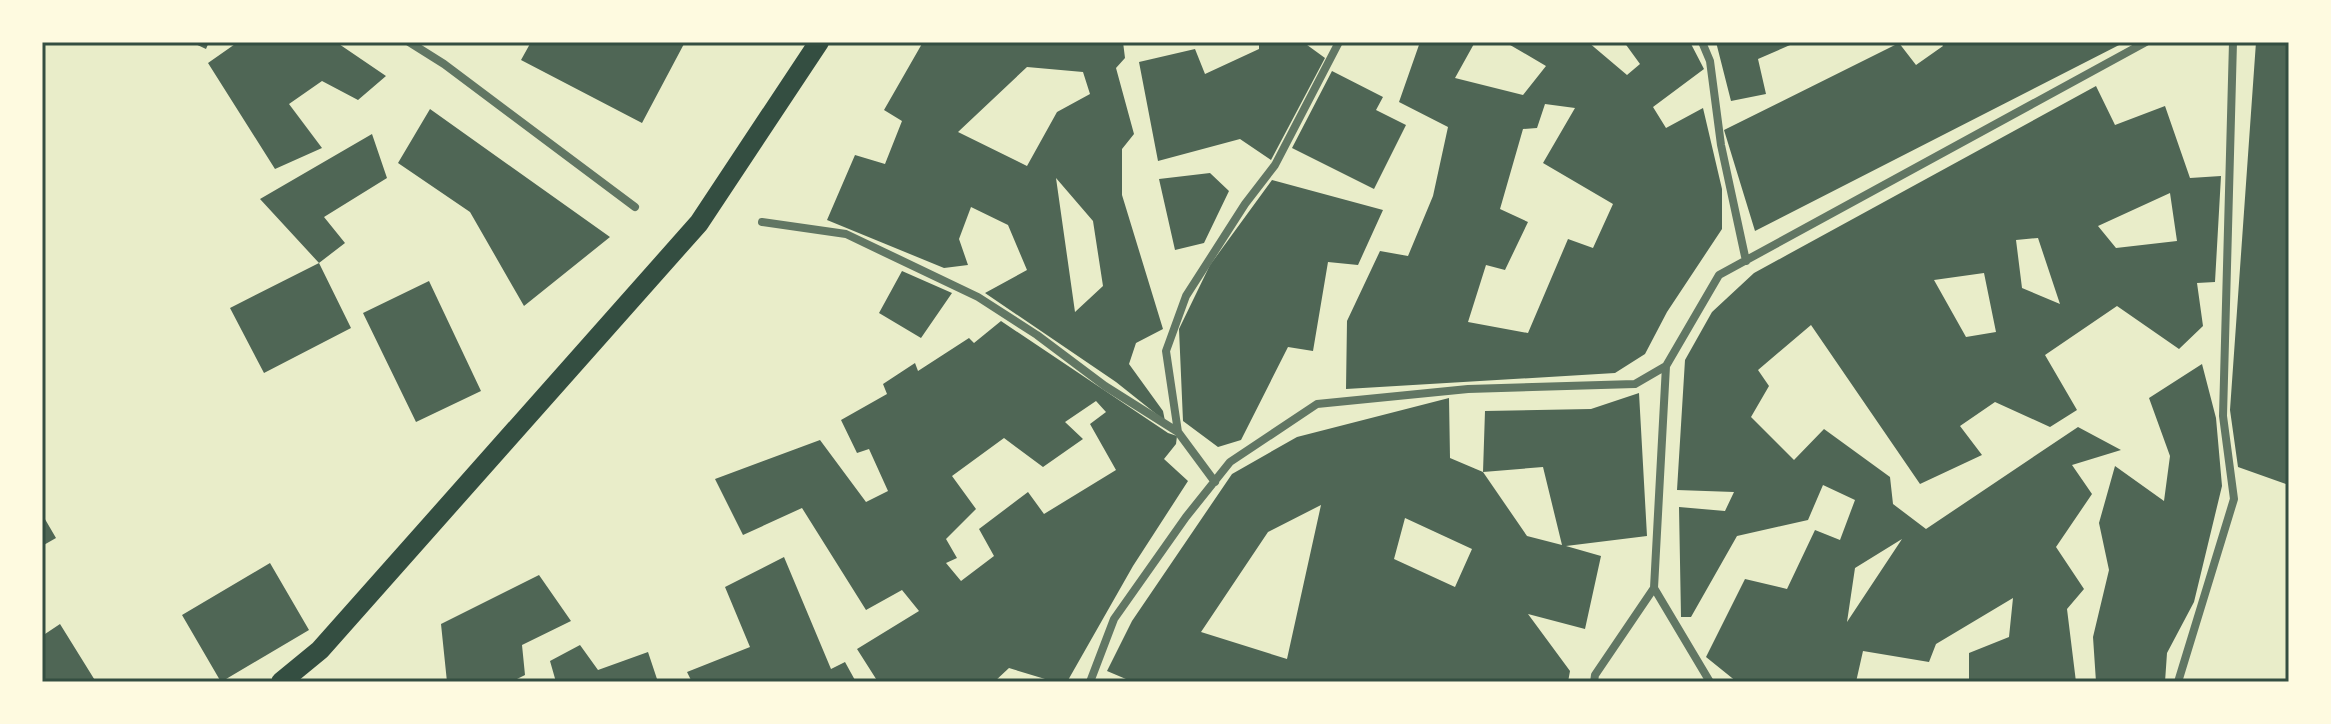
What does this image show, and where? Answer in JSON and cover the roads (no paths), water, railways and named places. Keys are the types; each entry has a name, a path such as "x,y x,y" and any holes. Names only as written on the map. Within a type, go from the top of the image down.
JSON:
{"main road":[{"path":"281,682 320,650 699,223 819,42"}],"street":[{"path":"409,42 444,64 635,207"},
{"path":"1178,432 1166,351 1186,296 1245,204 1275,165 1339,42"},
{"path":"1702,42 1710,61 1721,145 1746,261"},
{"path":"1594,682 1595,675 1654,588 1666,366 1719,275 2146,42"},
{"path":"2178,682 2234,499 2223,416 2233,42"},
{"path":"762,222 846,234 978,297 1037,335 1105,386 1178,432 1215,482"},
{"path":"1092,681 1114,619 1186,517 1230,462 1317,404 1468,389 1635,384 1666,366"},
{"path":"1654,588 1710,682"}]}
